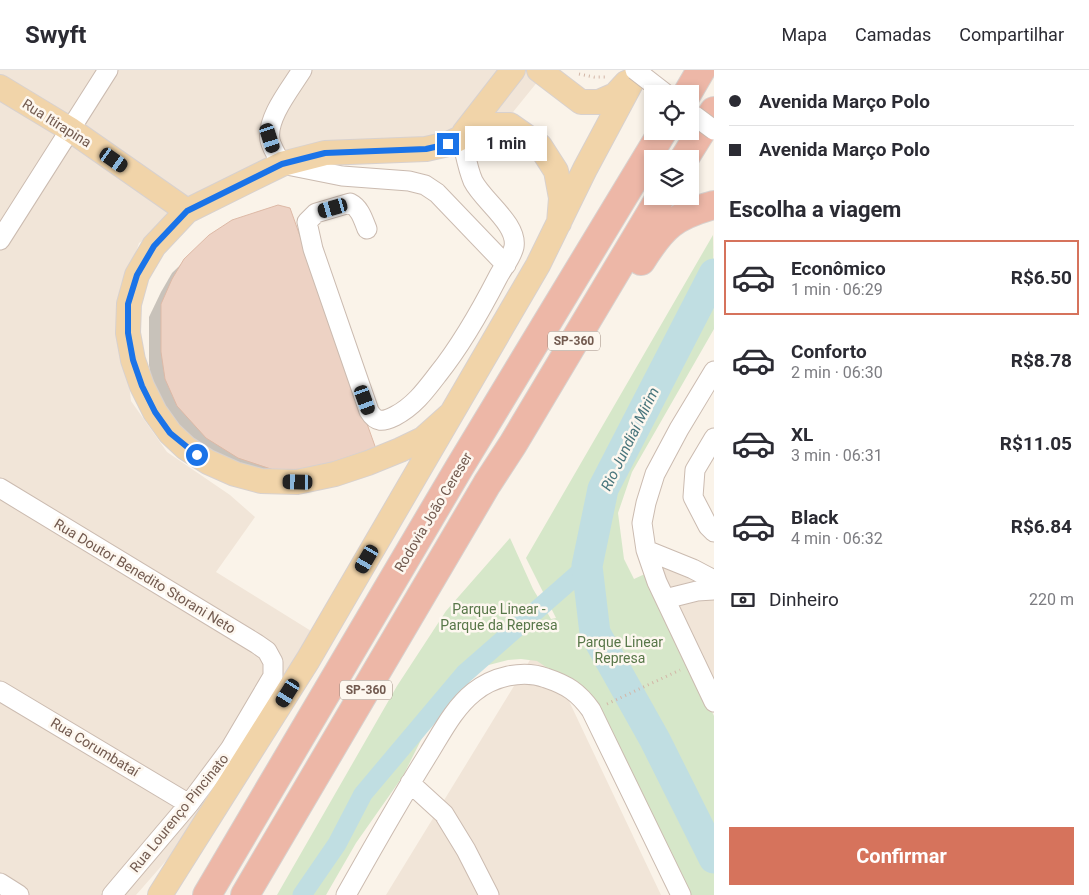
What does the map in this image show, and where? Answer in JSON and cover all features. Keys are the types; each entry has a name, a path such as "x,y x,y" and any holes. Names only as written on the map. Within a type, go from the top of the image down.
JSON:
{"highway":[{"path":"690,150 714,111"},
{"name":"Rodovia João Cereser","path":"207,895 459,468 658,140"},
{"name":"SP-360","path":"245,895 487,484 513,444 655,205"},
{"path":"513,444 590,342 660,232 671,222 695,210 714,205"},
{"path":"250,895 261,868"}],"main road":[{"path":"462,137 513,70"},
{"path":"539,70 581,102 600,102 616,95 630,72"},
{"path":"160,895 308,660 538,265 630,72"},
{"name":"Rua Itirapina","path":"0,87 71,130 187,211"},
{"path":"451,414 423,439 368,464 335,474 298,482 261,481 235,474 208,462 186,448 170,433 155,412 142,386 133,360 128,333 128,304 137,275 154,246 187,211 282,164 325,153 426,149 448,144 488,125 510,125 540,146 556,171 561,198 559,223"}],"street":[{"path":"0,240 108,70"},
{"path":"302,70 274,115 270,125 270,138 282,164 342,176 425,184 438,193 506,265"},
{"path":"630,72 677,85"},
{"path":"699,106 714,130"},
{"path":"368,229 356,206 350,203 316,213 307,222 316,258 369,411 373,418 380,421 388,420 416,402 453,354 506,265 514,246 513,234 508,224 474,183 469,171 462,137"},
{"path":"714,370 678,429 655,474 646,502 642,523 646,550 665,599 714,702"},
{"path":"714,438 695,470 693,497 708,526 714,532"},
{"name":"Rua Doutor Benedito Storani Neto","path":"0,488 257,644 267,651 273,662 273,676"},
{"path":"646,550 693,569 714,580"},
{"path":"665,599 697,591 714,590"},
{"path":"346,895 410,783 458,708 474,692 485,685 500,679 524,674 540,676 561,683 582,697 591,710 681,895"},
{"name":"Rua Lourenço Pincinato","path":"112,895 190,804 230,748 273,676"},
{"name":"Rua Corumbataí","path":"0,690 190,804"},
{"path":"410,783 444,814 466,850 489,895"},
{"path":"0,883 19,895"}],"path":[{"path":"575,74 594,77 630,72"},
{"path":"601,707 678,671"}],"shaded area":[{"path":"0,70 547,70 488,143 296,152 139,243 120,302 131,401 167,452 230,495 255,517 216,572 324,639 250,765 136,895 0,895"},
{"path":"646,545 714,568 714,688"},
{"path":"541,642 661,895 386,895"}],"green space":[{"path":"713,235 714,329 632,472 618,513 624,559 634,579 647,573 714,716 714,895 681,895 576,687 537,661 521,659 508,660 481,667 464,682 431,720 403,776 356,843 326,895 277,895 397,686 446,611 510,538 533,589 551,619 556,618 526,558"}],"building":[{"path":"278,205 290,208 376,449 325,466 302,470 277,471 238,458 206,438 177,406 165,379 161,352 161,304 172,279 184,259 209,235 232,220"}],"waterway":[{"name":"Rio Jundiaí Mirim","path":"714,274 603,489 587,566 595,633 655,740 714,858"},
{"path":"302,895 337,844 363,794 464,674 587,566"}],"route":[{"path":"197,455 186,448 170,433 155,412 142,386 133,360 128,333 128,304 137,275 154,246 187,211 282,164 325,153 426,149 448,144"}],"park label":[{"name":"Parque Linear - Parque da Represa","path":"499,618"},
{"name":"Parque Linear Represa","path":"620,650"}]}
